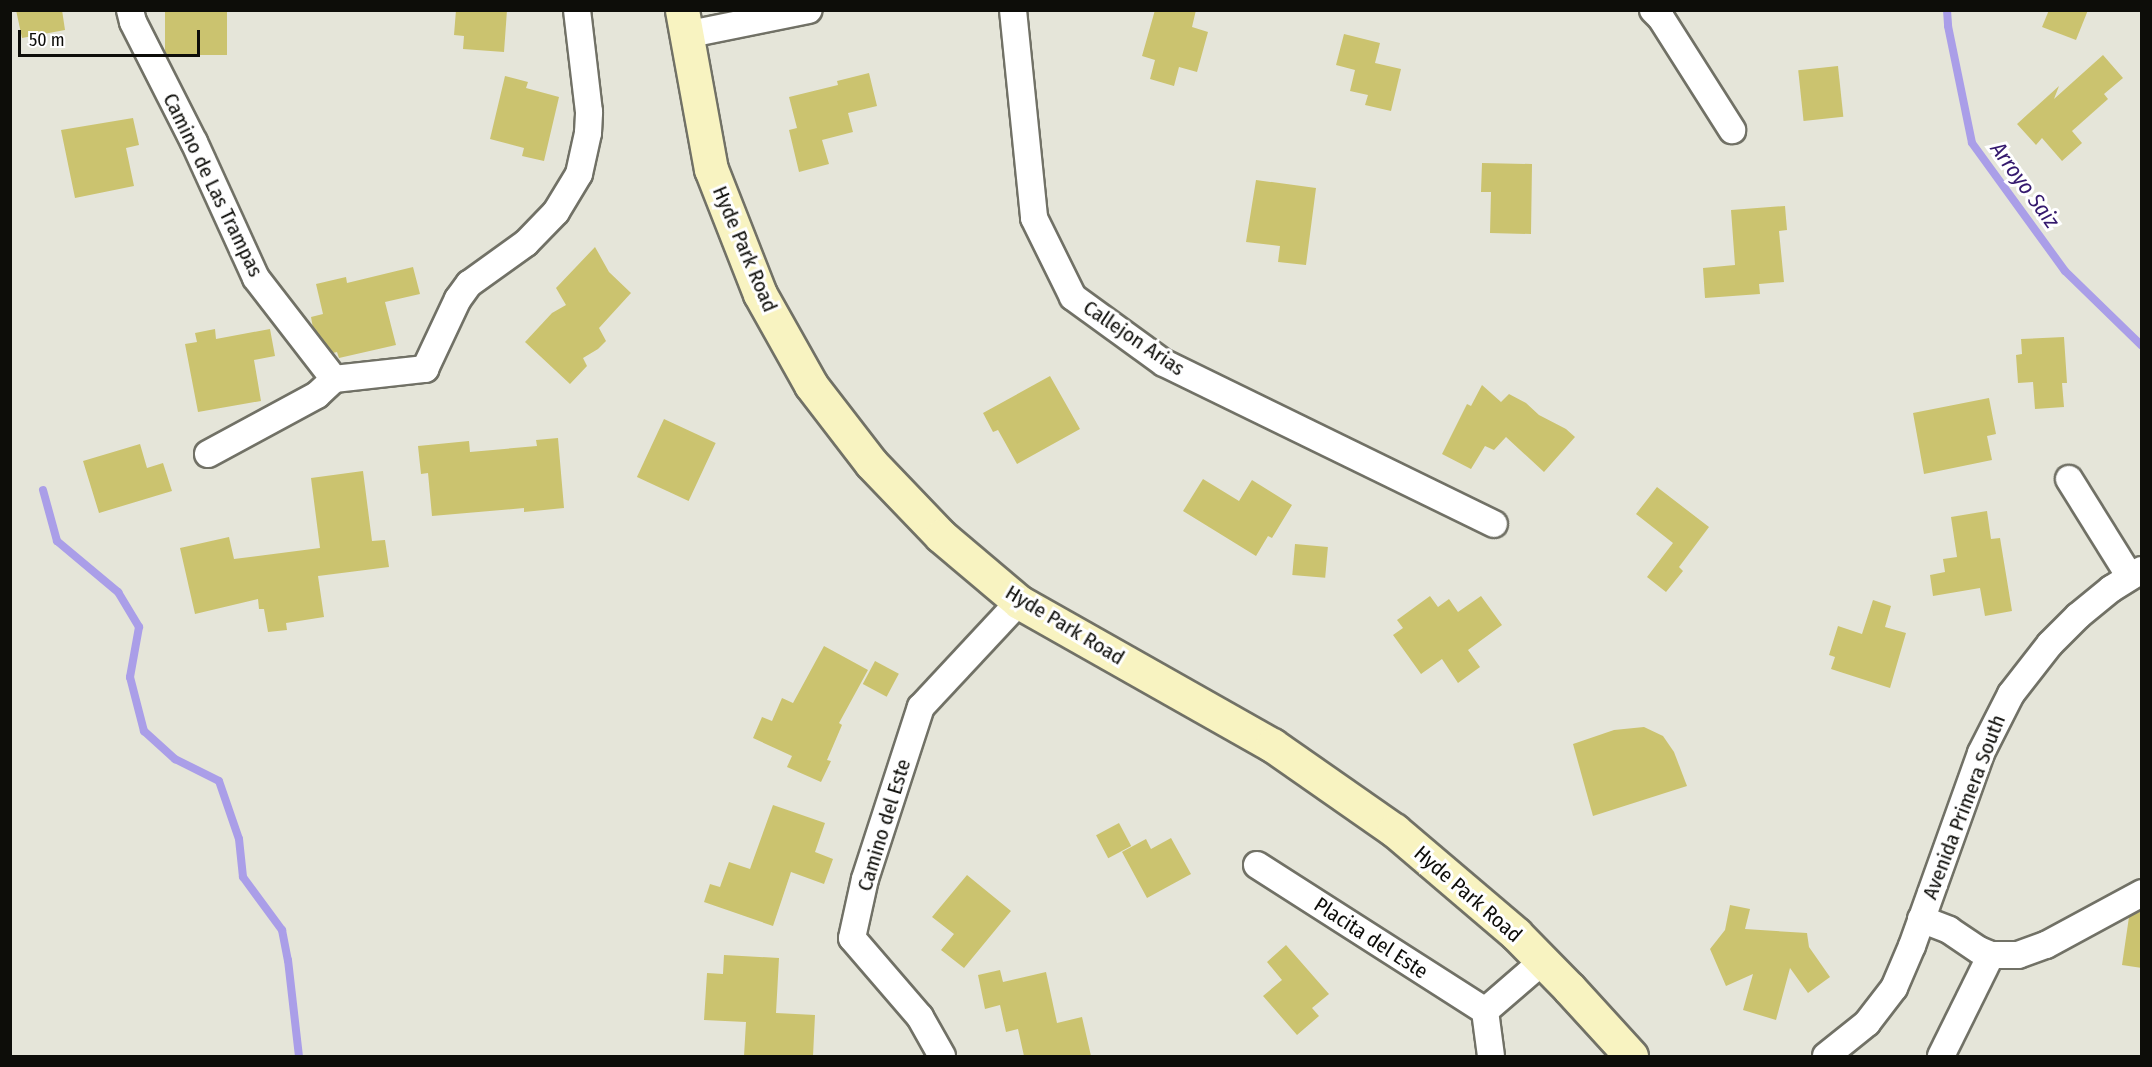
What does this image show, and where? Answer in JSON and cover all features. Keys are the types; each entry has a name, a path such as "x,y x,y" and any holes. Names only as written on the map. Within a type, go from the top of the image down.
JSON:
{"main road":[{"name":"Hyde Park Road","path":"684,23 711,169 760,294 811,385 871,463 941,536 1019,602 1228,718 1314,772 1426,856 1543,961 1631,1056"}],"street":[{"name":"Camino de Las Trampas","path":"130,10 132,22 194,142 256,279 334,379"},
{"path":"208,454 317,395 334,379 425,369 458,299 469,284 540,231 579,174 588,133 590,112 577,10"},
{"path":"684,23 809,10"},
{"name":"Callejon Arias","path":"1013,10 1034,218 1073,297 1164,363 1494,524"},
{"path":"1653,10 1661,18 1732,130"},
{"name":"Avenida Primera South","path":"1826,1056 1867,1023 1894,988 1981,753 2011,694 2063,630 2094,602 2136,573 2069,479"},
{"name":"Camino del Este","path":"942,1056 920,1017 852,938 865,879 921,707 1019,602"},
{"name":"Placita del Este","path":"1257,865 1485,1011"},
{"path":"1921,919 1949,930 1990,955 2003,956 2032,951 2142,893"},
{"path":"1941,1056 1990,955"},
{"path":"1491,1056 1485,1011 1543,961"}],"building":[{"path":"16,10 62,10 65,30 22,38"},
{"path":"165,10 227,10 227,55 165,55"},
{"path":"456,10 507,10 504,52 463,49 464,36 454,35"},
{"path":"1155,10 1196,10 1192,27 1208,32 1197,72 1179,67 1174,86 1150,79 1155,60 1142,56"},
{"path":"2049,10 2088,10 2076,40 2042,27"},
{"path":"1344,34 1380,43 1375,63 1401,69 1391,111 1365,105 1368,95 1350,91 1355,70 1336,65"},
{"path":"2103,55 2123,78 2104,94 2108,99 2072,131 2082,143 2062,161 2042,138 2036,145 2017,124 2059,86 2054,99"},
{"path":"1838,66 1843,117 1804,121 1798,70"},
{"path":"869,73 877,106 848,113 853,132 822,140 829,164 799,172 789,130 797,128 789,97 838,85 837,81"},
{"path":"505,76 528,82 526,88 559,97 544,161 522,156 524,148 490,139"},
{"path":"133,118 139,145 126,148 134,186 75,198 61,130"},
{"path":"1482,163 1532,164 1531,234 1490,233 1491,192 1481,192"},
{"path":"1256,180 1316,188 1306,265 1278,262 1280,246 1246,242"},
{"path":"1785,206 1787,230 1779,231 1784,282 1759,284 1760,294 1705,298 1703,268 1735,265 1731,210"},
{"path":"595,247 609,272 631,293 599,328 606,341 583,358 587,366 570,384 525,342 552,313 566,305 556,288"},
{"path":"413,267 420,294 385,302 396,345 339,358 337,352 333,353 313,328 311,317 323,314 316,284 346,277 347,283"},
{"path":"215,329 216,339 270,329 275,356 254,360 261,401 198,412 185,344 197,342 195,333"},
{"path":"2064,337 2067,383 2062,383 2064,407 2035,409 2033,382 2018,383 2016,355 2022,354 2021,339"},
{"path":"1050,376 1080,429 1017,464 998,430 993,432 983,413"},
{"path":"1482,385 1501,402 1509,394 1526,403 1539,415 1566,429 1575,437 1544,472 1506,437 1494,450 1485,446 1471,469 1442,454 1467,404 1471,406"},
{"path":"1989,398 1996,434 1987,436 1992,460 1924,474 1913,413"},
{"path":"664,419 716,443 689,501 637,477"},
{"path":"558,438 564,508 524,512 524,508 432,516 428,473 421,474 418,446 469,441 470,452 537,446 536,440"},
{"path":"140,444 147,468 163,463 172,491 99,513 83,461"},
{"path":"363,471 372,541 385,540 389,567 318,576 324,617 286,623 287,630 268,632 264,609 259,609 258,599 195,614 180,548 229,537 234,559 320,548 311,478"},
{"path":"1203,479 1239,501 1252,480 1292,505 1272,538 1268,536 1256,556 1183,511"},
{"path":"1657,487 1709,527 1679,567 1683,571 1666,592 1647,577 1673,543 1636,514"},
{"path":"1987,511 1991,539 2000,538 2012,611 1985,616 1980,588 1933,596 1930,575 1945,572 1943,559 1957,557 1951,517"},
{"path":"1295,544 1328,547 1325,578 1292,575"},
{"path":"1430,596 1438,607 1449,599 1458,612 1481,596 1502,625 1468,650 1480,667 1458,683 1442,659 1421,674 1393,635 1403,628 1397,620"},
{"path":"1873,600 1891,606 1885,627 1906,633 1890,688 1831,669 1835,657 1829,655 1838,626 1862,634"},
{"path":"824,646 868,670 839,723 842,725 827,760 831,761 821,782 787,767 792,756 753,738 762,717 772,721 782,698 793,703"},
{"path":"875,661 899,674 887,697 863,684"},
{"path":"1644,727 1663,736 1674,752 1687,786 1593,816 1573,744 1614,730"},
{"path":"773,805 825,823 815,852 833,859 824,884 791,872 773,926 704,902 710,884 720,887 729,862 750,869"},
{"path":"1119,823 1131,846 1108,858 1096,835"},
{"path":"1171,838 1191,874 1147,898 1122,852 1146,839 1151,849"},
{"path":"967,875 1011,911 964,968 941,950 954,934 932,917"},
{"path":"1730,905 1750,909 1745,929 1807,933 1809,947 1830,977 1808,993 1790,968 1776,1020 1743,1010 1753,974 1726,986 1710,949 1725,930"},
{"path":"2142,912 2142,968 2122,965 2129,917"},
{"path":"1286,945 1329,994 1312,1008 1319,1016 1297,1035 1263,996 1282,980 1267,962"},
{"path":"724,955 779,958 776,1013 815,1015 813,1056 744,1056 746,1022 704,1020 707,973 723,974"},
{"path":"1000,970 1003,982 1046,972 1057,1023 1082,1017 1091,1056 1024,1056 1018,1029 1006,1032 1000,1005 985,1009 978,975"}],"waterway":[{"name":"Arroyo Saiz","path":"1947,10 1948,26 1972,143 2065,271 2142,346"},
{"path":"43,490 57,541 118,592 139,627 130,677 144,731 175,759 219,781 239,839 243,877 282,930 288,960 299,1056"}]}
